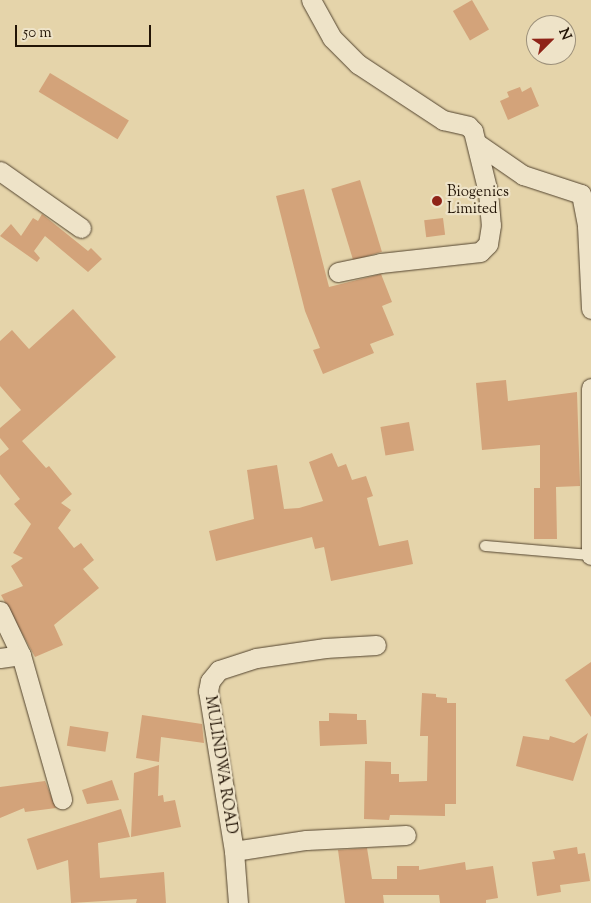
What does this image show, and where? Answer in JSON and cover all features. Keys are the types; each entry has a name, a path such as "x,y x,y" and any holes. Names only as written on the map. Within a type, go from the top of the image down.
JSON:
{"street":[{"path":"312,0 332,38 358,64 443,120 468,126 478,144 491,225 488,244 480,252 381,263 338,272"},
{"path":"478,144 523,175 581,194 587,226 591,309"},
{"path":"0,171 81,228"},
{"path":"591,388 591,555"},
{"path":"0,611 21,655 62,799"},
{"name":"MULINDWA ROAD","path":"238,903 234,851 208,691 213,676 233,664 256,658 325,648 376,645"},
{"path":"0,658 21,655"},
{"path":"234,851 306,840 406,835"}],"lane":[{"path":"485,546 591,555"}],"building":[{"path":"472,0 489,29 470,40 453,11"},
{"path":"50,73 129,120 118,139 39,92"},
{"path":"520,87 522,92 531,87 539,106 508,120 500,101 509,97 507,92"},
{"path":"360,180 382,252 353,260 331,189"},
{"path":"304,189 329,287 381,274 392,302 382,306 394,335 370,344 374,353 323,374 313,350 320,348 305,311 276,196"},
{"path":"42,214 88,251 91,248 102,259 88,272 45,236 34,251 40,258 37,262 0,236 11,224 21,236 33,218 38,221"},
{"path":"443,218 445,235 426,237 424,220"},
{"path":"73,309 116,357 22,441 46,468 49,466 72,494 61,503 71,510 58,528 74,548 81,543 94,560 83,569 99,588 54,625 63,645 35,657 1,595 23,586 11,566 23,558 13,553 31,524 14,504 20,499 0,474 0,456 9,449 0,438 0,428 21,410 0,386 0,341 12,330 29,349"},
{"path":"506,380 508,401 577,392 580,486 556,487 557,539 534,539 534,488 540,488 540,445 482,450 476,383"},
{"path":"409,422 414,451 385,456 380,427"},
{"path":"332,453 338,467 346,464 352,480 366,476 373,496 367,498 379,546 408,540 413,564 331,581 324,547 315,549 312,537 216,561 209,531 254,519 247,470 277,465 284,509 299,508 323,501 309,462"},
{"path":"591,662 591,717 565,680"},
{"path":"422,693 436,694 436,697 447,698 447,703 456,703 456,804 445,804 445,816 390,815 389,820 364,819 365,761 391,762 391,774 399,774 399,782 427,781 428,736 420,736"},
{"path":"329,713 357,714 357,720 366,720 367,744 320,746 319,721 329,721"},
{"path":"142,715 202,724 204,743 161,737 159,762 136,758"},
{"path":"70,726 109,732 105,752 67,746"},
{"path":"588,733 573,781 516,766 523,736 549,740 550,736 574,743"},
{"path":"159,765 158,796 163,795 164,802 175,800 181,827 131,837 134,773"},
{"path":"112,780 119,800 87,804 82,790"},
{"path":"45,781 56,808 25,812 24,808 0,818 0,787"},
{"path":"121,809 130,837 98,843 100,878 164,872 166,903 136,903 137,899 71,903 68,860 37,870 27,839"},
{"path":"577,847 578,854 585,853 590,881 560,885 561,892 537,896 532,862 555,859 553,851"},
{"path":"367,848 372,879 397,879 397,866 419,866 419,870 465,862 466,870 493,866 498,898 486,900 486,903 440,903 439,895 383,895 384,903 345,903 338,850"}],"place":[{"name":"Biogenics Limited","path":"437,201"}]}
